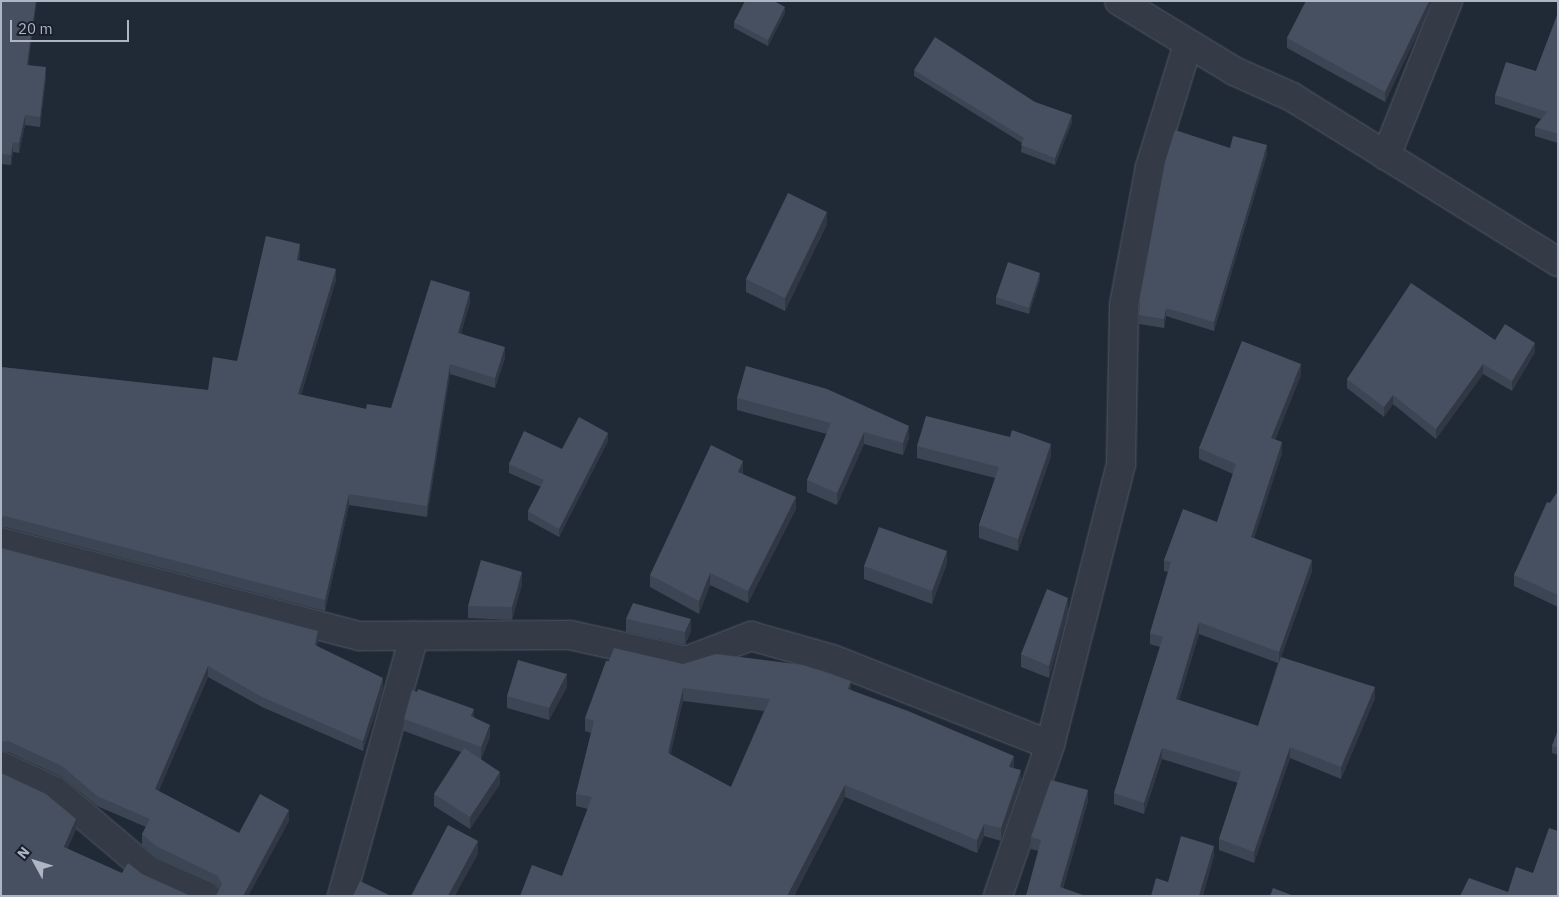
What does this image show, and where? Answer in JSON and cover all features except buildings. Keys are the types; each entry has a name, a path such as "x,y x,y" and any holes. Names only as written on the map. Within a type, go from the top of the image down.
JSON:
{"street":[{"path":"1120,1 1234,71 1292,97 1558,262"},
{"path":"1386,156 1448,1"},
{"path":"998,896 1050,745 1121,464 1124,305 1150,167 1188,44"},
{"path":"1,542 360,636 570,635 686,661 752,636 832,659 1050,745"},
{"path":"342,896 414,636"},
{"path":"1,766 55,790 148,870 206,896"}]}
